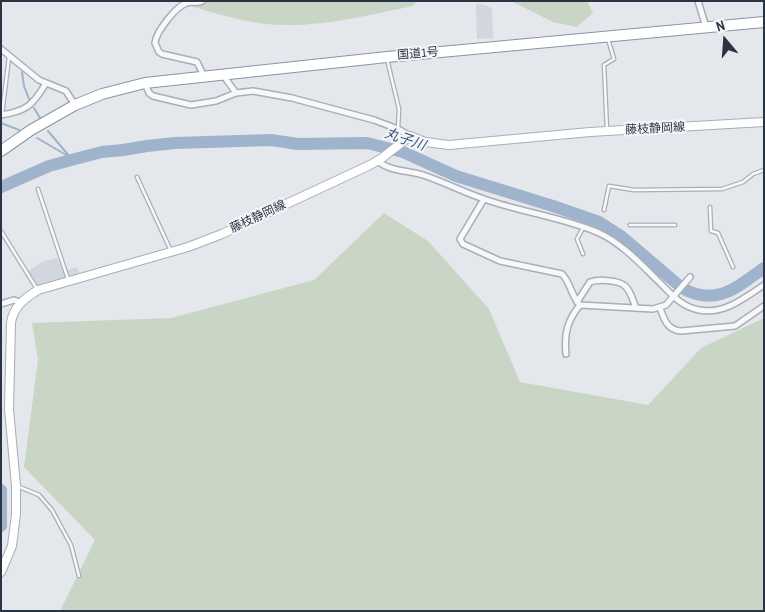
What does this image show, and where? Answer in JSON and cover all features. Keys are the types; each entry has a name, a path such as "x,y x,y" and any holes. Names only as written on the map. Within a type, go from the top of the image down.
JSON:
{"highway":[{"name":"国道1号","path":"1,151 30,130 76,104 102,94 144,83 387,57 764,22"},
{"name":"国道1号","path":"1,157 76,104"}],"main road":[{"name":"藤枝静岡線","path":"1,572 12,546 15,530 16,486 8,388 10,322 15,309 27,296 38,290 68,280 172,252 222,234 380,160 410,136 426,142 449,145 607,131 764,122"}],"street":[{"path":"202,1 198,3 189,2 176,10 158,33 155,43 158,52 162,54 197,62 204,76"},
{"path":"698,1 706,27"},
{"path":"1,50 37,78 66,91 76,104"},
{"path":"223,74 236,93"},
{"path":"2,115 14,113 32,105 46,83"},
{"path":"144,83 149,93 153,96 191,105 216,101 236,93 253,91 292,98 374,120 398,129 410,136"},
{"path":"380,160 386,168 423,175 484,199 597,232 615,243 687,306 699,310 719,310 735,304 764,285"},
{"path":"484,199 460,239 463,244 500,261 562,274 568,280 578,304"},
{"path":"578,304 660,308 666,306 689,279"},
{"path":"566,354 564,340 569,320 590,282 600,280 623,284 627,288 636,308"},
{"path":"1,304 14,300 21,303"},
{"path":"660,308 664,320 669,327 675,331 681,331 735,326 764,306"}],"lane":[{"path":"607,36 614,58 604,65 607,131"},
{"path":"2,115 9,55"},
{"path":"387,57 399,109 398,129"},
{"path":"604,210 609,186 634,190 722,189 743,182 752,174 764,170"},
{"path":"137,177 172,252"},
{"path":"38,189 68,280"},
{"path":"710,207 712,231 718,233 733,267"},
{"path":"630,225 675,225"},
{"path":"583,254 577,239 584,228"},
{"path":"1,231 38,290"},
{"path":"16,486 39,495 52,510 72,545 79,576"}],"shaded area":[{"path":"476,4 492,8 493,38 477,39"},
{"path":"57,258 63,271 77,267 79,273 37,286 28,271 44,261"}],"green space":[{"path":"175,1 417,1 413,6 358,17 321,23 284,25 242,20"},
{"path":"511,1 587,1 593,13 577,27 553,22"},
{"path":"384,213 428,241 489,309 520,382 648,405 701,348 764,318 764,611 60,611 95,540 24,467 38,360 32,323 171,318 314,280"}],"waterway":[{"path":"22,72 24,86 29,99"},
{"path":"34,108 40,118"},
{"path":"1,123 19,130"},
{"path":"48,131 70,157 75,159"},
{"path":"37,138 68,156"},
{"name":"丸子川","path":"1,187 49,166 102,152 147,146 175,143 271,140 298,144 367,143 403,152 456,176 599,222 621,236 682,288 694,293 705,296 725,293 764,268"},
{"name":"丸子川","path":"1,490 1,526"}]}
